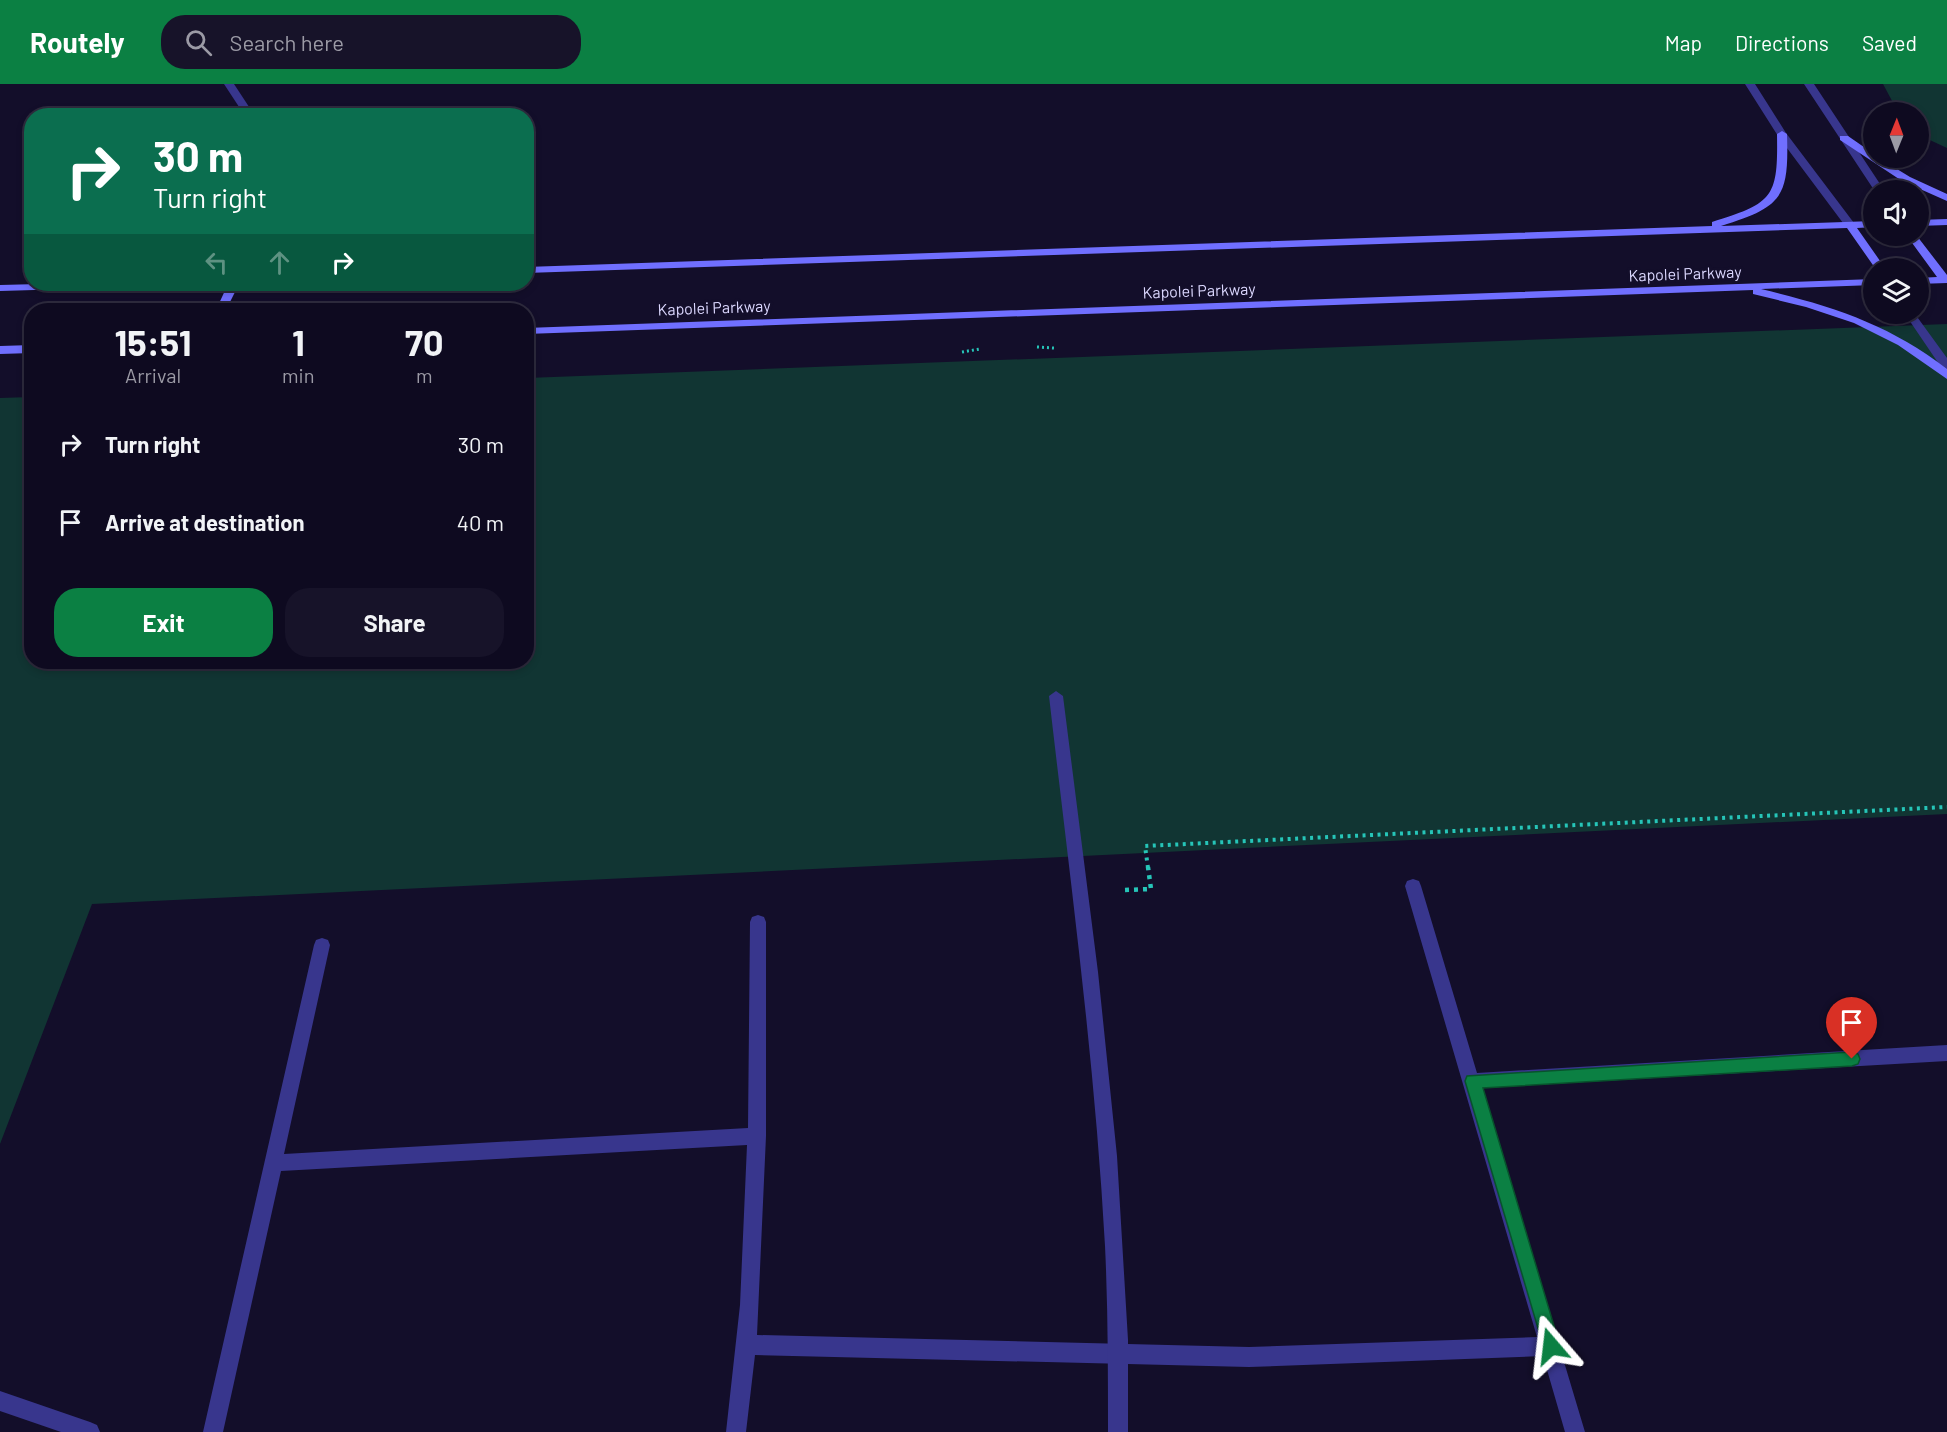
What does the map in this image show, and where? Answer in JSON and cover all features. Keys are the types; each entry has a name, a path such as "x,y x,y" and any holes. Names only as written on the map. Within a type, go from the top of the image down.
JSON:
{"main road":[{"path":"1696,230 1743,216 1764,205 1777,192 1783,176 1782,134"},
{"path":"1844,138 1888,170 1917,186 1947,198"},
{"path":"1929,223 1947,222"},
{"path":"534,270 1863,224"},
{"path":"1850,225 1873,258"},
{"path":"1920,246 1946,280"},
{"path":"1929,281 1946,280"},
{"name":"Kapolei Parkway","path":"534,331 1863,282"},
{"path":"0,288 24,287"},
{"path":"1737,287 1809,303 1871,324 1903,342 1947,375"},
{"path":"0,350 24,348"}],"street":[{"path":"229,84 245,108"},
{"path":"1750,84 1782,134 1850,225"},
{"path":"1809,84 1872,180"},
{"path":"1917,324 1947,368"},
{"path":"1056,696 1109,1157 1119,1353 1118,1432"},
{"path":"1413,886 1473,1081 1575,1432"},
{"path":"736,1432 747,1345 757,1136 758,922"},
{"path":"213,1432 322,945"},
{"path":"1473,1081 1947,1053"},
{"path":"273,1163 757,1136"},
{"path":"747,1345 1250,1357 1551,1346"},
{"path":"0,1401 90,1432"}],"path":[{"path":"1037,347 1054,348"},
{"path":"962,352 980,349"},
{"path":"1125,890 1151,889 1145,846 1947,807"}],"green space":[{"path":"1883,84 1947,84 1947,148 1929,140 1929,102 1893,102"},
{"path":"1947,324 1947,814 92,904 0,1144 0,398 24,397 24,669 534,669 534,378"}],"route":[{"path":"1551,1346 1473,1081 1852,1059"}]}
